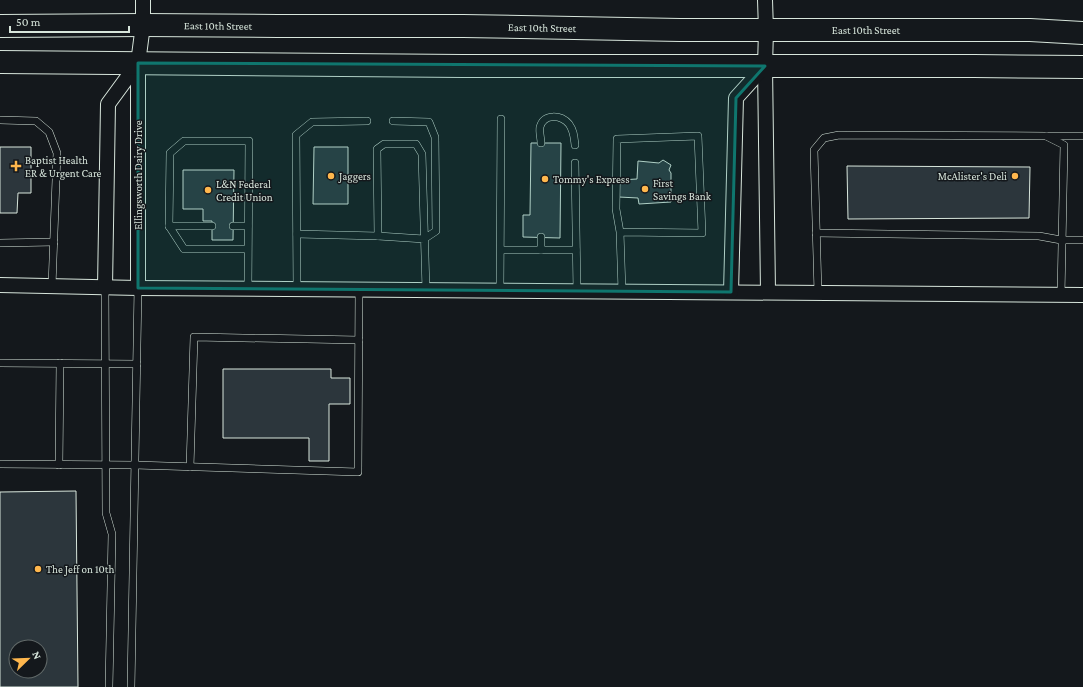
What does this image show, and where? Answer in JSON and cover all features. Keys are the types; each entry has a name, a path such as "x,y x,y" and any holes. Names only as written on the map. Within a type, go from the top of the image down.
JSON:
{"main road":[{"name":"East 10th Street","path":"0,26 463,26 673,30 1030,30 1083,33"},
{"path":"0,62 469,66 1083,67"}],"street":[{"name":"Ellingsworth Dairy Drive","path":"138,288 138,63 143,25 143,0"},
{"path":"765,0 766,30 764,66 768,292"},
{"name":"Ellingsworth Dairy Drive","path":"106,288 108,104 138,63"},
{"path":"730,292 736,98 764,66"},
{"path":"0,285 106,288 1083,295"}],"lane":[{"path":"541,143 540,127 544,121 550,117 559,117 568,123 573,132 575,145"},
{"path":"500,290 501,119"},
{"path":"0,120 36,121 49,132 57,153 52,286"},
{"path":"297,289 296,135 312,122 367,121"},
{"path":"297,234 424,239 436,231 435,137 429,122 393,121"},
{"path":"818,293 814,150 824,138 839,135 1083,136"},
{"path":"620,232 702,233 698,136 617,139 616,209 620,232 622,291"},
{"path":"1046,136 1064,145 1061,295"},
{"path":"248,249 184,249 169,226 170,153 184,141 249,141 248,289"},
{"path":"378,236 377,150 384,144 416,144 422,154 426,290"},
{"path":"575,163 577,291"},
{"path":"169,226 212,226"},
{"path":"233,226 248,226"},
{"path":"816,233 1039,236 1061,240 1082,240"},
{"path":"540,250 541,238"},
{"path":"0,243 54,242"},
{"path":"501,250 576,250"},
{"path":"106,288 106,512 112,534 109,687"},
{"path":"131,687 138,288"},
{"path":"0,464 135,465 358,472 359,290"},
{"path":"190,467 194,337 359,340"},
{"path":"0,363 137,364"},
{"path":"59,464 60,363"}],"highlighted area":[{"path":"138,63 765,66 736,98 731,292 138,288"}],"building":[{"name":"Tommy's Express","path":"531,143 561,143 560,238 523,237 523,215 530,215"},
{"name":"Baptist Health ER & Urgent Care","path":"0,147 31,147 31,193 18,193 17,213 0,213"},
{"name":"Jaggers","path":"314,147 348,147 348,204 313,204"},
{"name":"First Savings Bank","path":"663,160 671,165 669,170 671,173 671,202 639,204 638,198 619,197 619,180 637,179 638,161 659,163"},
{"path":"847,166 1030,167 1029,218 848,219"},
{"name":"L&N Federal Credit Union","path":"183,170 234,170 233,240 212,240 212,221 203,221 203,209 183,209"},
{"path":"223,369 331,369 331,378 350,378 350,404 329,404 329,461 309,461 309,438 223,438"},
{"name":"The Jeff on 10th","path":"76,491 78,687 0,687 0,492"}],"place":[{"name":"Baptist Health ER & Urgent Care","path":"16,166"},
{"name":"Jaggers","path":"331,176"},
{"name":"McAlister's Deli","path":"1015,176"},
{"name":"Tommy's Express","path":"545,179"},
{"name":"First Savings Bank","path":"645,189"},
{"name":"L&N Federal Credit Union","path":"208,190"},
{"name":"The Jeff on 10th","path":"38,569"}]}
